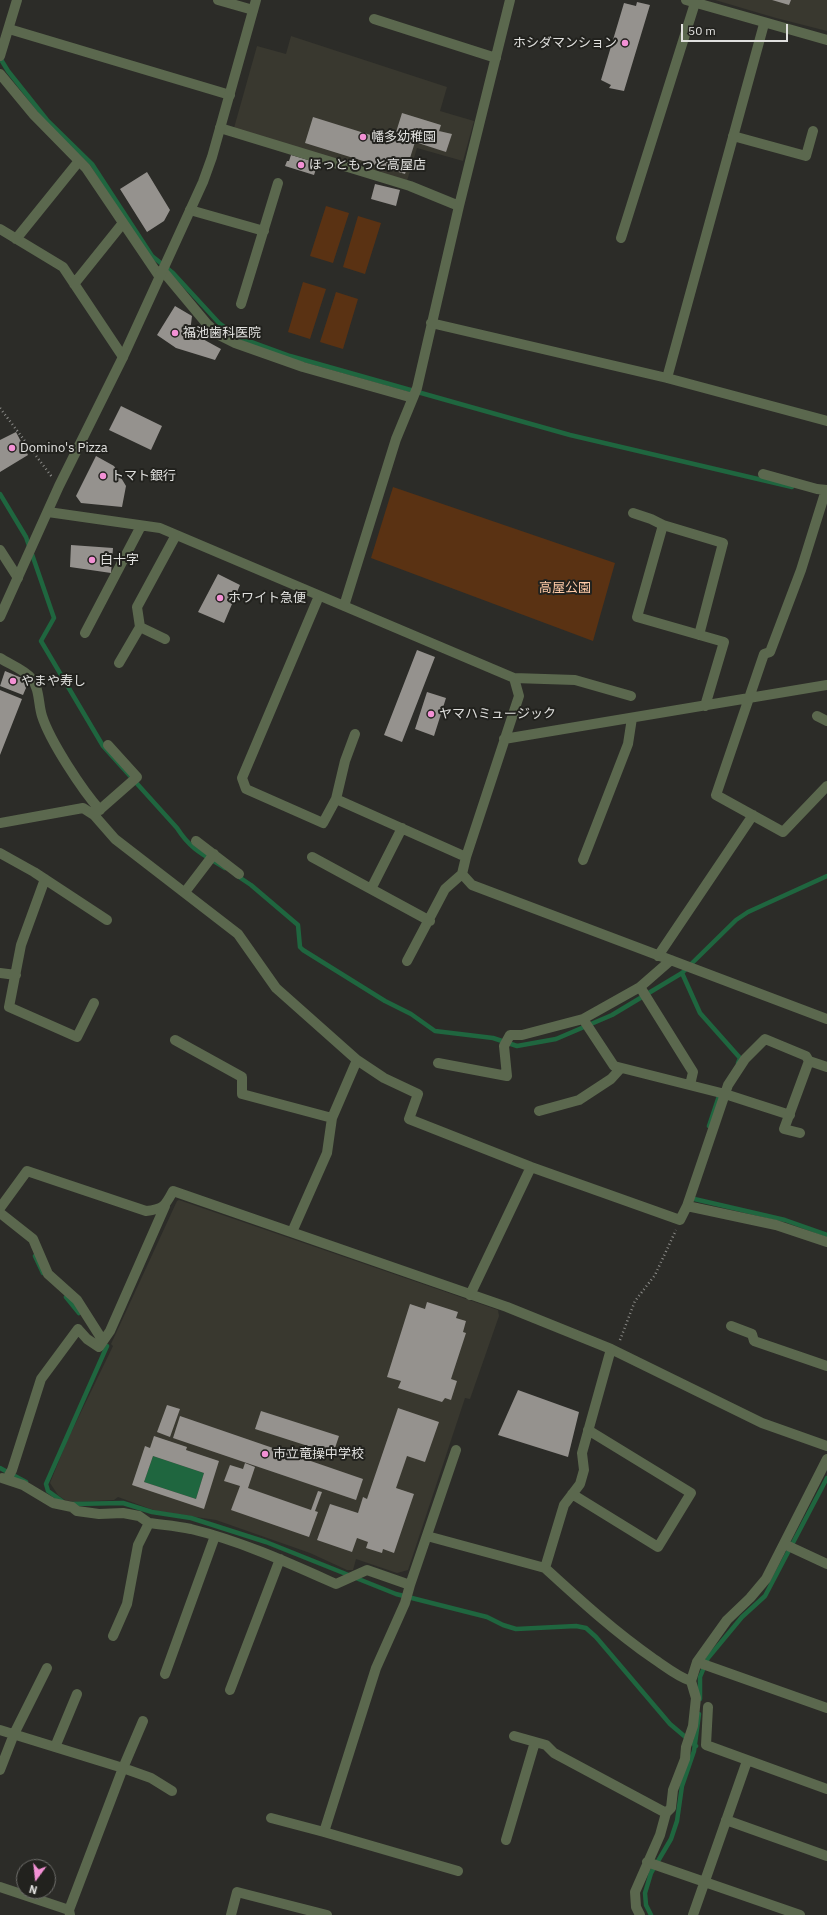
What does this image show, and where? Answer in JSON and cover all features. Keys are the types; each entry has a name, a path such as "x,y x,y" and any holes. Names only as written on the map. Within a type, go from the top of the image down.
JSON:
{"street":[{"path":"1,54 17,0"},
{"path":"218,0 253,10"},
{"path":"0,617 59,486 123,357 203,182 230,95 256,0"},
{"path":"344,606 396,439 415,393 510,0"},
{"path":"622,238 690,1 764,24 827,40"},
{"path":"374,19 496,58"},
{"path":"667,378 764,24"},
{"path":"9,29 230,95"},
{"path":"0,74 34,116 86,168 123,223 206,324 219,335 235,343 303,367 415,393"},
{"path":"220,128 410,186 459,206"},
{"path":"733,136 806,156 813,131"},
{"path":"16,239 79,161"},
{"path":"241,304 278,183"},
{"path":"190,210 264,231"},
{"path":"74,284 123,223"},
{"path":"0,229 63,267 123,357"},
{"path":"431,323 667,378 827,421"},
{"path":"762,474 826,493 801,570 770,652 764,654 716,795 783,832 827,786"},
{"path":"48,512 160,528 514,678 575,680 631,696"},
{"path":"633,513 663,525 723,543 699,635"},
{"path":"663,525 638,617 724,642 705,706"},
{"path":"86,633 141,526"},
{"path":"119,663 140,627 137,607 176,535"},
{"path":"0,550 18,578"},
{"path":"319,596 242,778 246,789 324,823 336,799 345,761 355,734"},
{"path":"140,627 165,639"},
{"path":"0,658 30,676 37,688 42,716 59,750 115,839 238,934 276,988 357,1060 384,1078 418,1094 409,1119 531,1167 680,1220 689,1201 722,1093 745,1058 765,1039 806,1056 809,1061 827,1067"},
{"path":"407,961 430,920 445,889 462,874 466,857 519,696 514,678"},
{"path":"504,739 827,685"},
{"path":"817,716 827,721"},
{"path":"583,860 628,744 632,718"},
{"path":"97,812 137,777 108,746"},
{"path":"336,799 466,857"},
{"path":"0,823 83,808 97,812"},
{"path":"658,956 753,815"},
{"path":"371,889 402,828"},
{"path":"196,841 211,858 239,874"},
{"path":"0,853 45,879 107,920"},
{"path":"312,857 430,920"},
{"path":"185,892 211,858"},
{"path":"462,874 472,885 827,1019"},
{"path":"45,879 21,945 9,1007 77,1037 94,1004"},
{"path":"438,1063 507,1076 505,1042 510,1035 522,1035 586,1023 643,991 671,960"},
{"path":"0,973 16,975"},
{"path":"643,991 693,1072 690,1084"},
{"path":"586,1023 614,1066 690,1084 790,1115"},
{"path":"175,1040 242,1076 242,1094 332,1118"},
{"path":"292,1232 327,1153 332,1118 357,1060"},
{"path":"800,1133 784,1128 809,1061"},
{"path":"539,1111 580,1100 611,1079 621,1068"},
{"path":"470,1295 531,1167"},
{"path":"0,1208 27,1171 146,1211 164,1206"},
{"path":"407,1594 367,1570 336,1584 280,1559 215,1536 190,1529 149,1523 139,1516 123,1513 99,1514 77,1511 72,1507 53,1503 7,1475 41,1379 78,1329 87,1339 99,1347 110,1331 164,1206 173,1191 507,1307 614,1350 762,1423 827,1446"},
{"path":"689,1201 776,1225 827,1242"},
{"path":"0,1214 33,1239 48,1274 77,1300 103,1341"},
{"path":"731,1326 752,1334 754,1341 827,1366"},
{"path":"545,1568 564,1505 580,1484 584,1470 582,1453 614,1350"},
{"path":"572,1494 658,1547 691,1493 588,1430"},
{"path":"324,1832 376,1668 407,1594 456,1450"},
{"path":"691,1681 727,1620 750,1598 790,1547 827,1459"},
{"path":"113,1636 127,1604 138,1545 149,1523"},
{"path":"166,1674 215,1536"},
{"path":"427,1536 545,1568 630,1643 667,1668 691,1681 696,1698 693,1726 688,1740 685,1759 673,1790 671,1808 666,1813 653,1864 635,1892 636,1906 640,1915"},
{"path":"790,1547 827,1564"},
{"path":"230,1690 280,1559"},
{"path":"702,1664 827,1708"},
{"path":"0,1770 14,1734 47,1668"},
{"path":"55,1747 77,1694"},
{"path":"708,1707 706,1745 827,1789"},
{"path":"0,1887 70,1912 123,1768 143,1721"},
{"path":"0,1730 151,1778 172,1792"},
{"path":"514,1736 546,1745 554,1753 666,1813"},
{"path":"506,1840 535,1742"},
{"path":"693,1915 747,1761"},
{"path":"271,1818 458,1871"},
{"path":"726,1820 827,1856"},
{"path":"653,1864 800,1915"},
{"path":"231,1915 237,1892 326,1915"}],"path":[{"path":"0,408 59,486"},
{"path":"614,1350 635,1300 655,1275 680,1220"}],"shaded area":[{"path":"715,0 827,0 827,31 776,18"},
{"path":"291,36 447,87 440,111 474,121 463,161 417,148 407,181 234,128 257,46 286,54"},
{"path":"179,1200 498,1310 499,1316 470,1399 465,1398 408,1570 397,1573 356,1559 353,1570 347,1570 310,1553 216,1520 156,1511 118,1497 114,1500 74,1502 65,1500 58,1495 50,1483 67,1441 113,1346 111,1344 177,1201"},
{"path":"153,1456 204,1473 196,1499 144,1482"}],"green space":[{"path":"326,206 349,213 333,263 310,256"},
{"path":"358,216 381,223 365,274 343,267"},
{"path":"303,282 326,289 310,339 288,332"},
{"path":"336,292 358,299 343,349 320,342"},
{"name":"高屋公園","path":"393,487 615,563 593,641 371,558"}],"building":[{"path":"772,0 791,0 789,5"},
{"name":"ホシダマンション","path":"637,2 650,5 624,91 609,88 611,85 601,80 624,3 636,6"},
{"path":"402,113 441,125 439,131 452,134 446,152 415,142 405,174 305,143 313,117 393,142"},
{"name":"ほっともっと高屋店","path":"291,155 318,163 314,175 285,166"},
{"path":"147,172 170,210 164,221 147,232 120,189"},
{"path":"375,184 400,190 396,206 371,199"},
{"name":"福池歯科医院","path":"175,306 192,316 190,332 221,349 215,360 176,348 157,335"},
{"path":"121,406 162,426 151,450 109,430"},
{"name":"Domino's Pizza","path":"16,432 28,455 0,472 0,440"},
{"name":"トマト銀行","path":"96,456 114,466 126,486 122,507 81,503 76,496"},
{"path":"71,545 113,548 111,573 70,567"},
{"name":"ホワイト急便","path":"218,574 240,585 224,623 198,612"},
{"path":"417,650 435,657 402,742 384,735"},
{"path":"5,671 29,681 23,695 0,686"},
{"path":"0,690 22,699 0,755"},
{"name":"ヤマハミュージック","path":"427,692 446,698 434,736 415,729"},
{"path":"427,1302 458,1312 456,1318 466,1321 463,1332 466,1333 451,1379 457,1381 451,1400 445,1398 442,1402 398,1388 401,1381 387,1377 410,1304 425,1309"},
{"path":"518,1390 579,1412 568,1457 498,1435"},
{"path":"167,1405 180,1409 170,1437 157,1432"},
{"path":"398,1408 439,1422 425,1462 407,1456 396,1488 414,1494 394,1553 383,1549 382,1553 366,1548 368,1542 357,1538 352,1552 317,1540 330,1504 358,1513 363,1497 367,1499"},
{"path":"261,1411 339,1436 333,1454 255,1429"},
{"path":"180,1416 363,1479 356,1500 173,1438"},
{"path":"154,1436 187,1447 186,1450 219,1461 204,1509 132,1485 145,1446 150,1448","holes":["153,1456 204,1473 196,1499 144,1482"]},
{"path":"245,1463 255,1467 248,1488 311,1510 318,1491 322,1492 315,1511 318,1512 309,1537 231,1510 240,1486 224,1481 230,1465 243,1469"}],"waterway":[{"path":"0,58 8,71 47,120 92,164 152,256 173,273 219,323 238,337 290,356 570,435 792,487"},
{"path":"0,494 26,537 54,618 41,641 103,746 177,828 187,842 198,851 225,868"},
{"path":"236,875 251,885 298,925 300,947 303,950 385,1001 411,1014 435,1031 493,1038 517,1046 556,1039 612,1015 682,973 736,920 748,912 827,876"},
{"path":"682,973 700,1013 740,1058 738,1063"},
{"path":"709,1126 720,1093"},
{"path":"690,1198 785,1220 827,1235"},
{"path":"35,1256 43,1273"},
{"path":"66,1297 79,1313"},
{"path":"62,1501 48,1491 46,1484 107,1346"},
{"path":"0,1468 26,1482"},
{"path":"700,1699 700,1677 708,1658 742,1617 765,1596 827,1478"},
{"path":"71,1504 123,1503 152,1512 191,1518 266,1542 396,1594 487,1617 503,1625 516,1629 576,1626 586,1628 596,1637 670,1724 696,1746"},
{"path":"651,1915 646,1905 645,1893 651,1873 671,1839 677,1821 682,1786 694,1751 699,1714"}],"place":[{"name":"ホシダマンション","path":"625,43"},
{"name":"幡多幼稚園","path":"363,137"},
{"name":"ほっともっと高屋店","path":"301,165"},
{"name":"福池歯科医院","path":"175,333"},
{"name":"Domino's Pizza","path":"12,448"},
{"name":"トマト銀行","path":"103,476"},
{"name":"白十字","path":"92,560"},
{"name":"ホワイト急便","path":"220,598"},
{"name":"やまや寿し","path":"13,681"},
{"name":"ヤマハミュージック","path":"431,714"},
{"name":"市立竜操中学校","path":"265,1454"}]}
